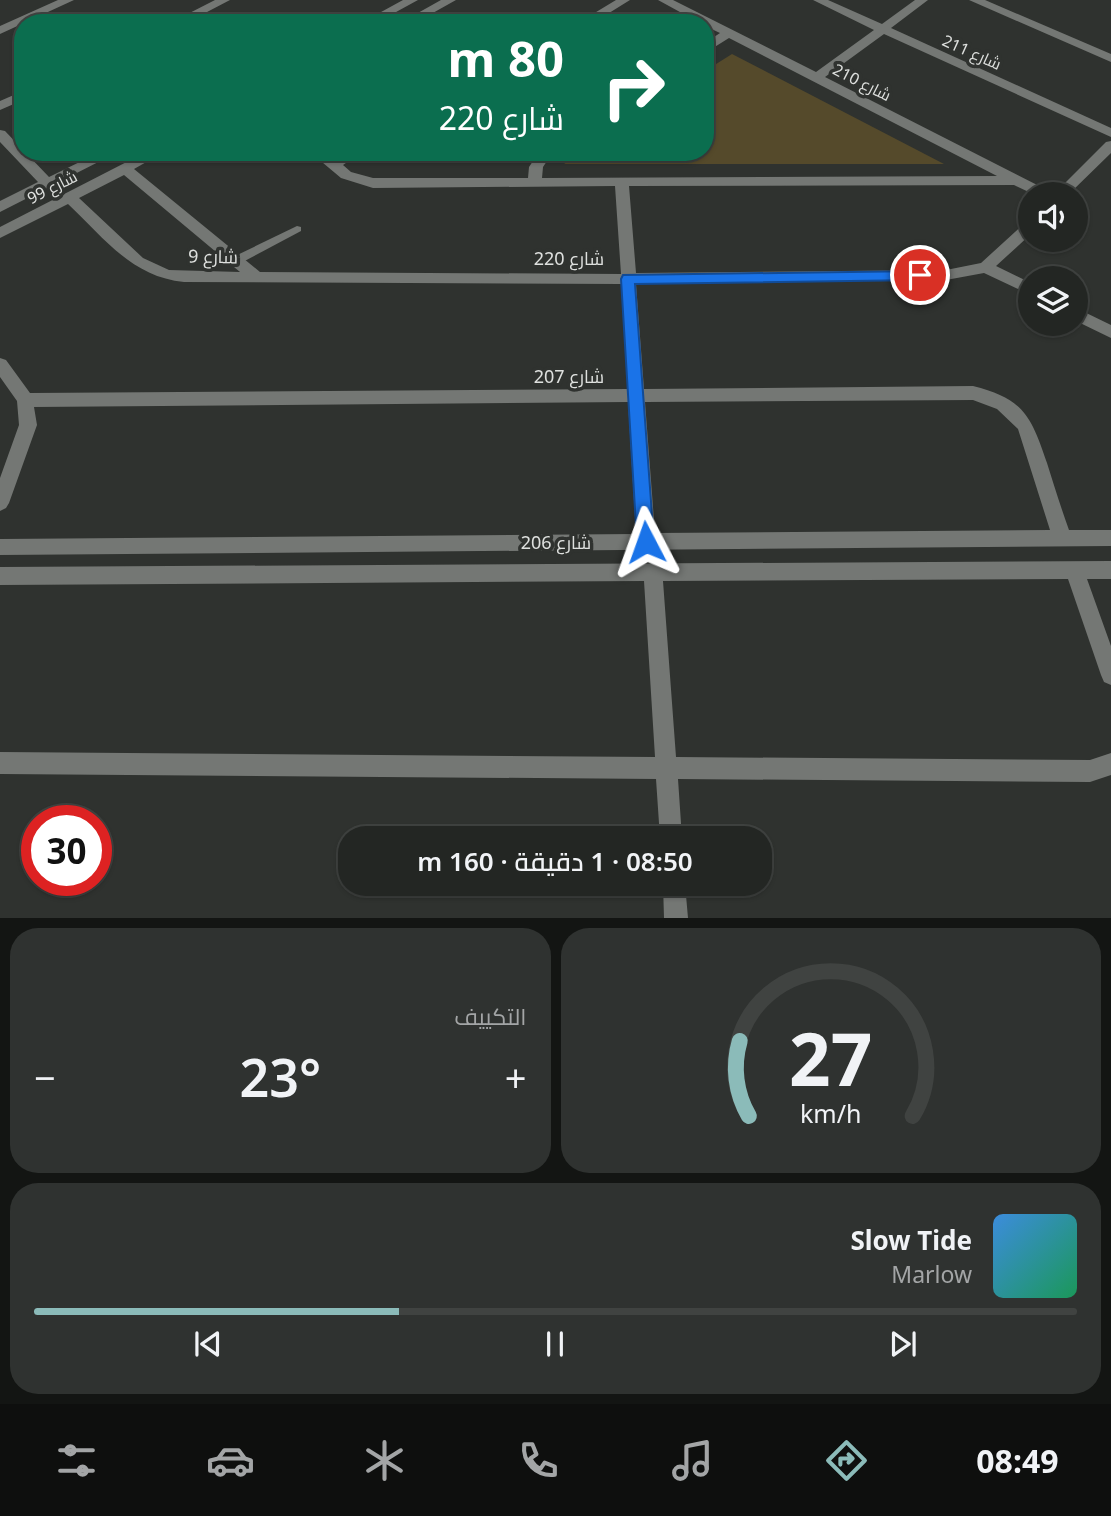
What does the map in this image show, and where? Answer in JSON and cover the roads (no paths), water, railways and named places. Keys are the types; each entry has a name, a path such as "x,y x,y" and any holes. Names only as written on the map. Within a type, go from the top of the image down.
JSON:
{"street":[{"path":"36,14 68,0"},
{"path":"195,14 224,0"},
{"path":"385,14 412,0"},
{"path":"423,14 450,0"},
{"path":"600,14 624,0"},
{"name":"شارع 210","path":"663,0 691,14"},
{"name":"شارع 211","path":"819,0 1111,133"},
{"path":"816,78 922,0"},
{"path":"975,0 1111,58"},
{"name":"شارع 210","path":"714,26 1020,182"},
{"path":"714,43 729,33"},
{"path":"0,134 14,149"},
{"path":"1073,182 1111,145"},
{"path":"26,161 48,184"},
{"name":"شارع 99","path":"0,207 93,161"},
{"name":"شارع 99","path":"0,233 140,161"},
{"path":"327,161 346,175 373,183 1016,180"},
{"path":"332,165 339,161"},
{"path":"535,181 536,166 540,161"},
{"name":"شارع 9","path":"125,169 256,277"},
{"path":"622,181 646,542"},
{"name":"شارع 9","path":"70,198 150,270 184,276 256,277"},
{"path":"1018,237 986,267 1018,283"},
{"name":"شارع 220","path":"256,277 628,279 946,275 986,267"},
{"path":"1088,320 1111,332"},
{"path":"0,364 25,400 28,425 0,503"},
{"name":"شارع 207","path":"25,400 973,393 1005,404 1026,426 1062,538"},
{"name":"شارع 206","path":"0,547 1111,538"},
{"name":"شارع 206","path":"0,576 1111,570"},
{"path":"1075,571 1111,675"},
{"path":"653,572 670,826"},
{"path":"0,763 666,770 1090,771 1111,764"},
{"path":"675,896 676,918"}],"lane":[{"path":"234,261 297,229"}]}
